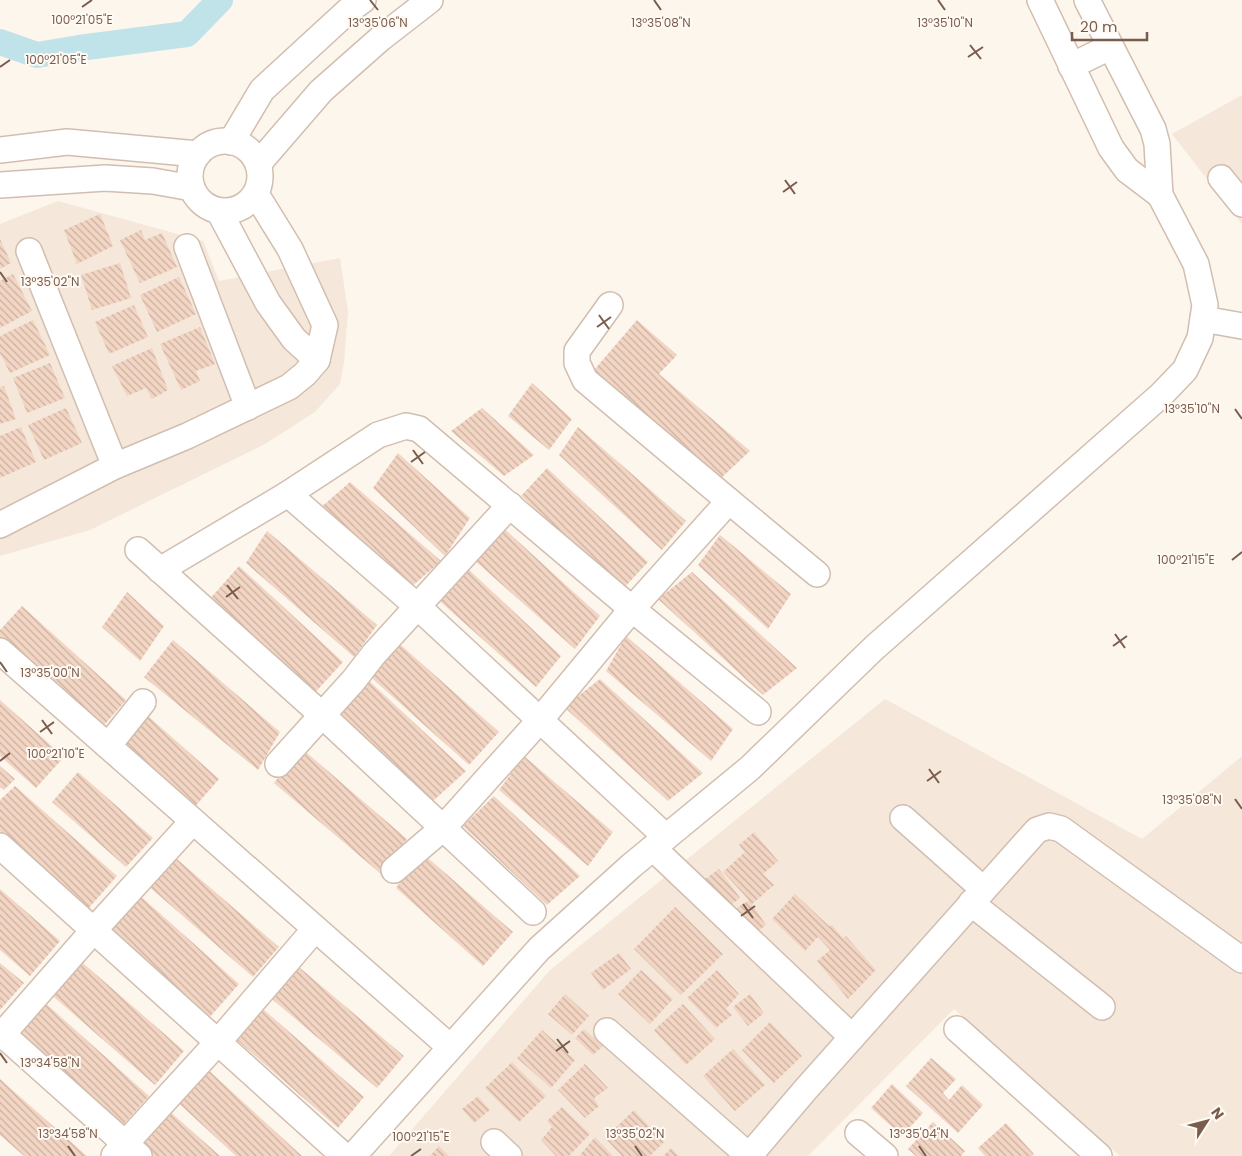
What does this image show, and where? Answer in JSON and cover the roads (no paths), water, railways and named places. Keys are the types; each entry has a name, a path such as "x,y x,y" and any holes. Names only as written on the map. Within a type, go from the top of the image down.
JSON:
{"street":[{"path":"231,142 262,90 349,10 363,0"},
{"path":"258,164 321,91 381,38 430,0"},
{"path":"1040,0 1111,148 1127,170 1160,195"},
{"path":"354,1156 539,949 660,843 750,768 874,648 1161,395 1185,370 1200,338 1205,305 1196,264 1160,195 1157,144 1153,129 1087,0"},
{"path":"1071,66 1110,47"},
{"path":"0,150 67,142 198,154"},
{"path":"231,142 248,149 258,164 260,179 256,194 246,205 234,210 219,211 202,203 192,188 190,170 198,154 213,143 231,142"},
{"path":"0,185 105,178 153,181 192,188"},
{"path":"1222,178 1242,204"},
{"path":"0,525 115,466 187,436 289,387 305,374 317,360 326,325 290,249 256,194"},
{"path":"219,211 268,303 294,340 317,360"},
{"path":"187,247 248,408"},
{"path":"29,252 115,466"},
{"path":"610,305 578,351 577,363 585,380 817,574"},
{"path":"1203,319 1242,326"},
{"path":"160,570 288,494 378,435 406,426 419,429 632,609 758,712"},
{"path":"288,494 418,607 540,720 852,1037"},
{"path":"394,870 443,828 540,720 632,609 729,501"},
{"path":"278,764 374,654 510,505"},
{"path":"138,550 322,715 533,912"},
{"path":"0,650 450,1047"},
{"path":"108,746 143,702"},
{"path":"903,818 977,896 1102,1007"},
{"path":"193,821 1,1034 126,1152 315,928"},
{"path":"607,1031 749,1156 1027,838 1037,830 1049,826 1061,829 1242,960"},
{"path":"0,846 344,1156"},
{"path":"957,1028 1099,1156"},
{"path":"858,1133 885,1156"}],"waterway":[{"path":"0,42 37,55 187,34 220,0"}]}
